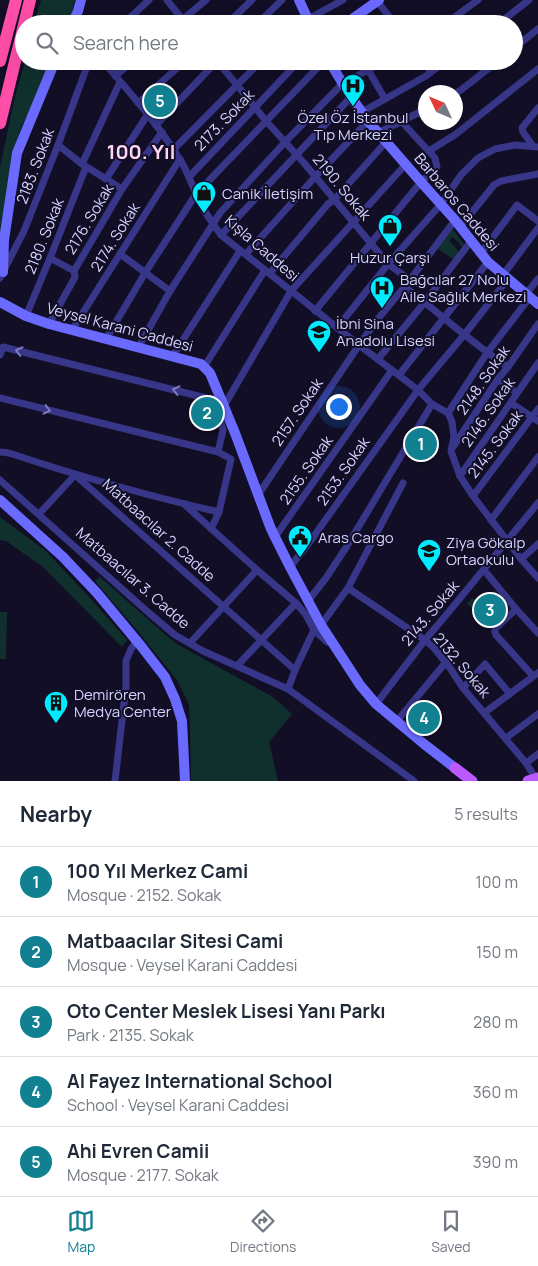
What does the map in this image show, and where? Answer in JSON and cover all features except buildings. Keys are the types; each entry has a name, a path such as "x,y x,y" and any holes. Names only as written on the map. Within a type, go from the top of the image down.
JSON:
{"highway":[{"path":"0,61 16,0"},
{"path":"26,15 30,0"},
{"path":"0,123 15,62"}],"main road":[{"path":"76,15 81,0"},
{"path":"298,0 306,15"},
{"path":"358,15 378,1"},
{"path":"2,275 4,240 17,153 51,70"},
{"name":"Barbaros Caddesi","path":"334,70 350,97 368,121 441,204 488,262 538,304"},
{"name":"Veysel Karani Caddesi","path":"0,302 26,316 49,324 201,364 210,373 275,537 308,601 318,627 376,704 455,768"},
{"path":"0,500 68,563 97,593 165,677 182,721 185,781"},
{"path":"455,768 458,781"},
{"path":"455,768 472,781"}],"street":[{"path":"133,15 149,0"},
{"path":"167,0 177,15"},
{"path":"190,15 206,0"},
{"path":"236,15 252,0"},
{"path":"266,15 282,0"},
{"path":"315,15 343,0"},
{"path":"457,15 478,0"},
{"path":"510,15 529,0"},
{"path":"378,1 388,15"},
{"path":"523,41 538,29"},
{"path":"429,151 456,134 538,69"},
{"name":"2183. Sokak","path":"2,275 24,231 86,70"},
{"name":"Kışla Caddesi","path":"110,70 148,114 174,149 190,176 196,194 221,235 358,345 418,390 432,404 448,413"},
{"path":"118,79 126,70"},
{"path":"138,103 175,70"},
{"path":"156,125 208,70"},
{"name":"2190. Sokak","path":"224,70 388,264 410,280"},
{"path":"174,149 252,70"},
{"name":"2173. Sokak","path":"190,176 291,70"},
{"path":"106,339 145,273 196,194 315,70"},
{"path":"138,348 170,291 220,213 285,142 342,84 368,70 385,99"},
{"path":"362,112 434,70"},
{"path":"463,88 487,70"},
{"name":"2180. Sokak","path":"26,316 118,79"},
{"path":"221,235 350,97"},
{"path":"536,147 523,132 522,128 538,108"},
{"path":"378,133 418,113"},
{"path":"106,179 148,114"},
{"path":"172,357 243,253 368,121"},
{"path":"315,310 421,182 437,166 435,158 401,121"},
{"name":"2176. Sokak","path":"49,324 75,277 74,271 122,189 162,132"},
{"path":"204,367 267,271 386,142"},
{"path":"58,145 84,166 122,189"},
{"path":"337,328 388,264 441,204 461,175 478,158 495,150 515,145 536,147"},
{"name":"2174. Sokak","path":"72,330 180,159"},
{"path":"224,406 291,291 406,164"},
{"name":"2157. Sokak","path":"258,495 358,345 457,223 501,180 538,176"},
{"path":"481,253 518,205 538,221"},
{"name":"2153. Sokak","path":"290,567 418,390 464,335 538,228"},
{"path":"378,359 425,302 471,241"},
{"path":"120,254 170,291"},
{"path":"50,258 74,271"},
{"path":"399,375 488,262"},
{"path":"537,574 521,559 460,476 451,451 454,436 452,422 448,413 538,279"},
{"path":"405,287 487,353 508,367"},
{"name":"2148. Sokak","path":"451,451 498,379 538,324"},
{"path":"0,355 3,347 210,399 216,406 223,430 218,452"},
{"name":"2146. Sokak","path":"460,476 538,363"},
{"name":"2155. Sokak","path":"275,537 392,370"},
{"path":"498,379 517,393"},
{"path":"0,398 218,452 231,459 219,512 211,529"},
{"path":"511,402 535,419"},
{"path":"308,601 326,578 432,404"},
{"name":"2145. Sokak","path":"473,496 535,419 538,409"},
{"path":"0,452 9,452 76,475 219,512"},
{"path":"0,456 9,452"},
{"path":"491,520 538,457"},
{"path":"39,514 76,475"},
{"name":"Matbaacılar 2. Cadde","path":"76,475 295,670"},
{"name":"Matbaacılar 3. Cadde","path":"0,480 174,634 203,651 288,690 414,781"},
{"path":"288,690 295,670 318,627 348,588 403,484"},
{"name":"2143. Sokak","path":"376,704 425,640 538,503"},
{"path":"184,504 296,603 318,627 345,669"},
{"path":"521,559 538,544"},
{"path":"190,643 257,570"},
{"path":"484,570 538,633"},
{"name":"2132. Sokak","path":"348,588 434,648 464,688 526,763 534,779"},
{"path":"237,666 296,603"},
{"path":"484,713 536,675 495,632 495,629 516,609"},
{"path":"115,781 126,686 126,661 137,641"},
{"path":"397,722 446,662"},
{"path":"464,688 485,664 510,694"},
{"path":"506,738 538,714"},
{"path":"526,763 538,754"}],"green space":[{"path":"41,0 75,0 71,15 37,15"},
{"path":"22,70 50,70 22,125 11,157 0,250 0,167"},
{"path":"452,228 464,244 462,247 453,237 449,240 460,253 454,260 437,248"},
{"path":"0,517 46,551 127,640 122,647 43,567 6,541 0,540"},
{"path":"100,577 175,643 273,697 292,714 269,742 278,781 191,781 189,704 177,680 95,581"},
{"path":"495,591 507,608 507,612 489,626 467,603 473,598 480,604"},
{"path":"0,612 7,612 6,659 0,659"}],"place":[{"name":"Ahi Evren Camii","path":"160,101"},
{"name":"Özel Öz İstanbul Tıp Merkezi","path":"353,107"},
{"name":"Canik İletişim","path":"204,214"},
{"name":"Huzur Çarşı","path":"390,247"},
{"name":"Bağcılar 27 Nolu Aile Sağlık Merkezi","path":"382,309"},
{"name":"İbni Sina Anadolu Lisesi","path":"319,353"},
{"name":"Matbaacılar Sitesi Cami","path":"207,413"},
{"name":"100 Yıl Merkez Cami","path":"421,444"},
{"name":"Aras Cargo","path":"300,558"},
{"name":"Ziya Gökalp Ortaokulu","path":"429,572"},
{"name":"Oto Center Meslek Lisesi Yanı Parkı","path":"490,610"},
{"name":"Al Fayez International School","path":"424,718"},
{"name":"Demirören Medya Center","path":"56,724"}],"district":[{"name":"100. Yıl","path":"141,151"}]}
